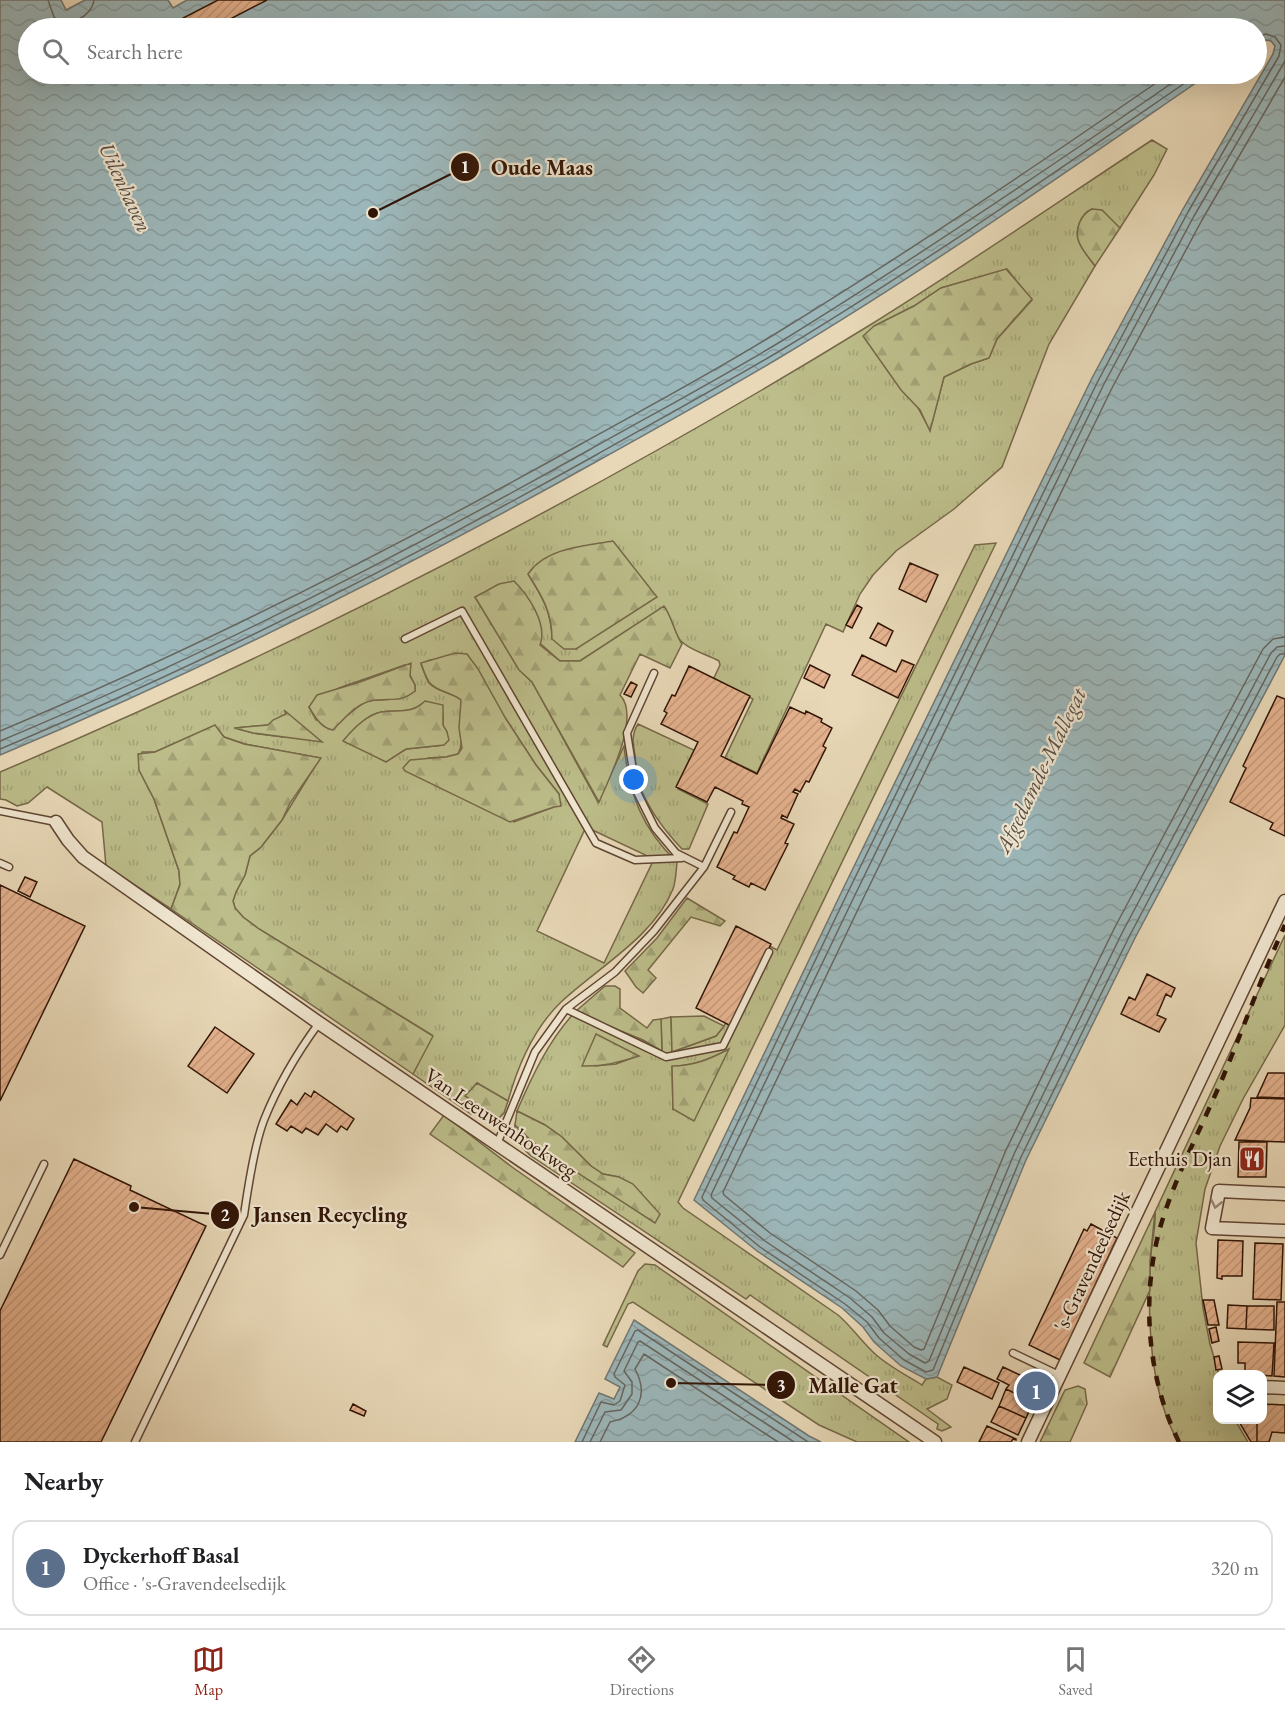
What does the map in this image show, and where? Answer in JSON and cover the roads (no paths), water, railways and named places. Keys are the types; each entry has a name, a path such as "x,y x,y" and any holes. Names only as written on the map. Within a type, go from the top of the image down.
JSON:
{"street":[{"name":"Van Leeuwenhoekweg","path":"56,822 83,857 319,1023 935,1442"},
{"name":"'s-Gravendeelsedijk","path":"1028,1442 1285,901"},
{"path":"1285,1194 1219,1191 1212,1228 1285,1231"},
{"path":"1267,1387 1285,1388"}],"lane":[{"path":"405,639 462,610 596,843 635,860 686,858"},
{"path":"654,673 627,733 636,790 656,828 676,854 704,867"},
{"path":"0,811 56,822"},
{"path":"497,1144 535,1052 566,1009 615,972 654,931 704,867 731,812"},
{"path":"0,863 9,867"},
{"path":"566,1009 666,1057 723,1046 769,952"},
{"path":"135,1442 244,1215 264,1121 293,1060 319,1023"},
{"path":"0,1255 44,1164"},
{"path":"1013,1353 1059,1376"}],"water":[{"path":"0,0 61,0 66,10 85,0 168,0 173,8 187,0 1285,0 1285,655 1135,938 1026,1160 937,1377 926,1379 901,1366 874,1342 863,1327 842,1308 757,1251 694,1200 1092,378 1183,209 1256,84 1267,84 1267,64 1275,46 1267,40 1267,18 18,18 18,84 1194,84 892,288 693,408 454,539 305,616 153,688 0,755"},
{"path":"634,1320 821,1442 575,1442 599,1393 614,1399 620,1387 605,1379"}],"railway":[{"path":"1179,1442 1160,1391 1150,1337 1150,1282 1154,1254 1173,1190 1223,1077 1285,925"}],"place":[{"name":"Oude Maas","path":"373,213"},
{"name":"Eethuis Djan","path":"1252,1159"},
{"name":"Jansen Recycling","path":"134,1207"},
{"name":"Malle Gat","path":"671,1383"},
{"name":"Dyckerhoff Basal","path":"1036,1391"}],"water label":[{"name":"Uilenhaven","path":"126,187"},
{"name":"Afgedamde-Mallegat","path":"1040,770"}]}
